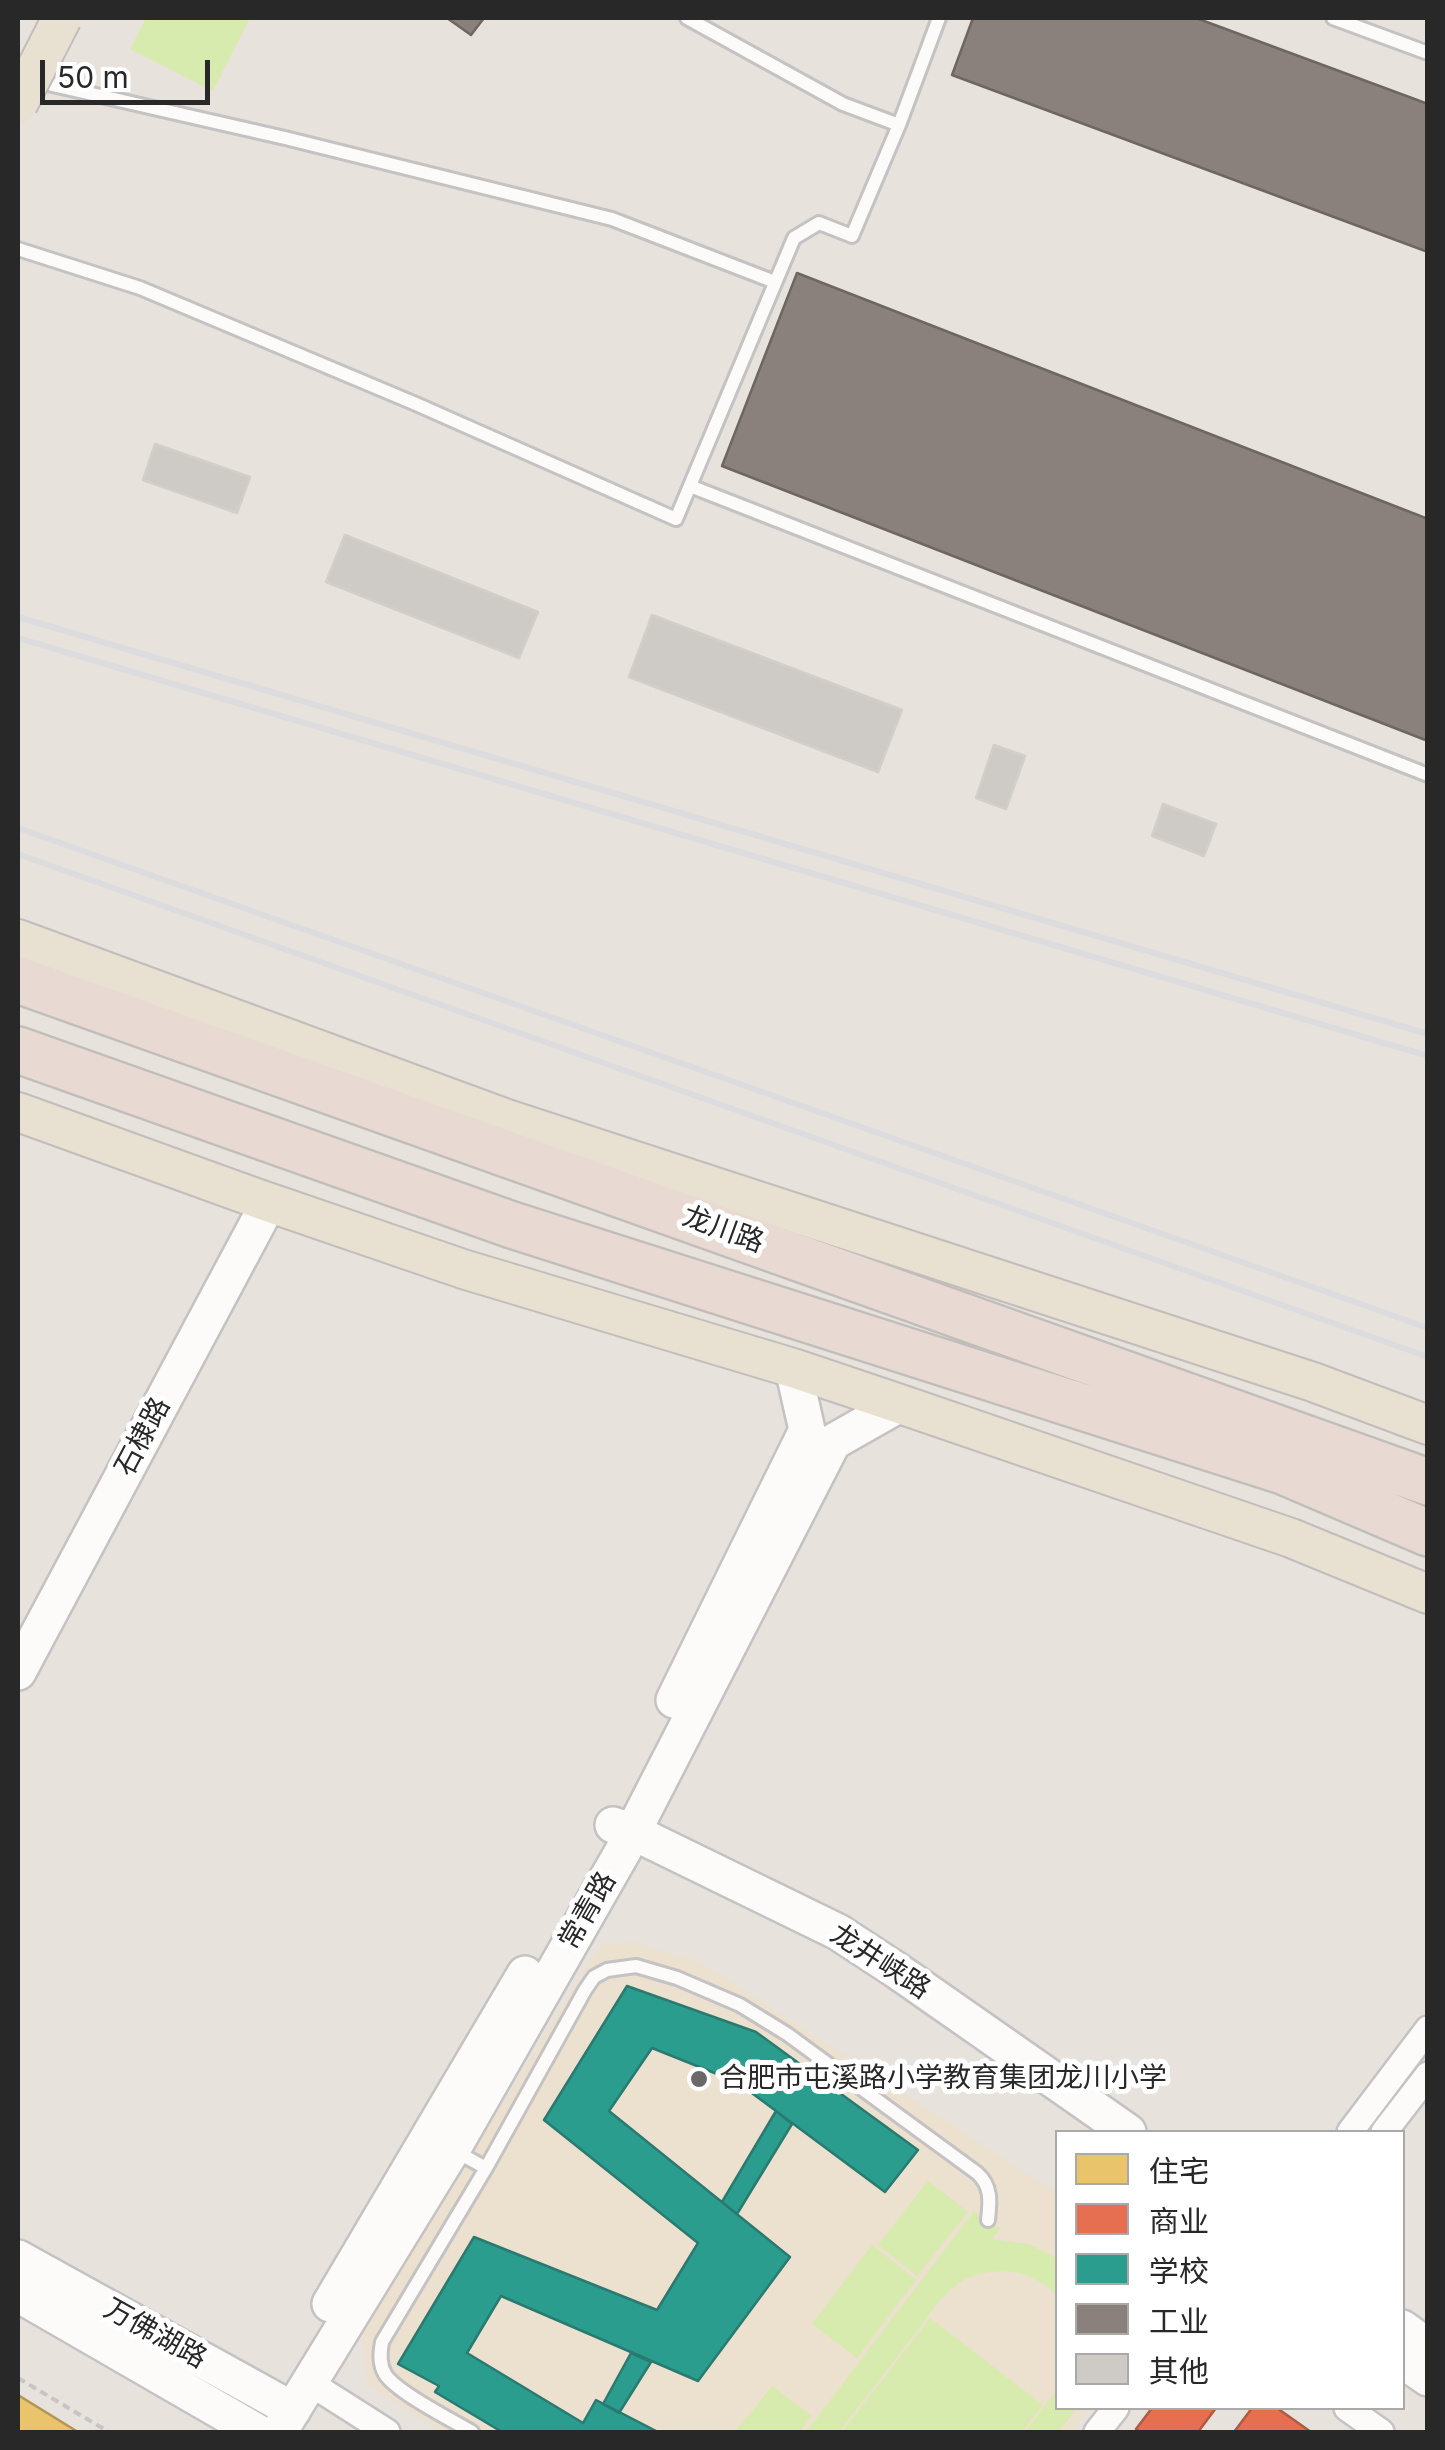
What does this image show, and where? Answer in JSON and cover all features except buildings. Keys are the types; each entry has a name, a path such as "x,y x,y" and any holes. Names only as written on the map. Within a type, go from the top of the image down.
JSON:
{"highway":[{"name":"龙川路","path":"18,980 1428,1482"},
{"name":"龙川路","path":"18,1050 512,1225 1283,1471 1428,1532"}],"main road":[{"path":"18,104 62,18"},
{"name":"龙川路","path":"18,939 506,1119 1294,1376 1428,1424"},
{"path":"18,1112 463,1268 900,1404 1291,1538 1428,1594"}],"street":[{"name":"石棣路","path":"18,1634 262,1200"},
{"name":"石棣路","path":"18,1672 262,1200"},
{"name":"常青路","path":"618,1838 806,1430 793,1368"},
{"name":"常青路","path":"274,2417 440,2144 618,1838 834,1442 900,1404"},
{"name":"龙井峡路","path":"618,1838 829,1947 906,1996 1088,2130"},
{"name":"龙井峡路","path":"618,1838 838,1932 1125,2130"},
{"path":"1352,2130 1428,2029"},
{"path":"1386,2130 1428,2075"},
{"name":"万佛湖路","path":"18,2258 274,2417"},
{"name":"万佛湖路","path":"18,2294 274,2417"},
{"path":"1405,2330 1428,2346"},
{"path":"1405,2362 1428,2378"},
{"path":"1098,2432 1114,2410"},
{"path":"1350,2410 1381,2432"},
{"path":"274,2417 387,2432"}],"lane":[{"path":"687,18 843,104 899,125"},
{"path":"18,249 140,288 676,519 794,238 819,224 852,236 939,18"},
{"path":"1333,18 1428,53"},
{"path":"18,77 612,218 776,282"},
{"path":"690,486 1428,775"},
{"path":"472,2432 394,2384 384,2370 382,2342 486,2168 585,1990 594,1977 615,1968 636,1966 678,1978 740,2005 787,2034 977,2173 990,2195 988,2220"},
{"path":"440,2144 486,2168"}],"path":[{"path":"18,2378 109,2432"}],"shaded area":[{"name":"合肥市屯溪路小学教育集团龙川小学","path":"634,1942 704,1964 1055,2192 1055,2410 1089,2410 1071,2432 443,2432 368,2385 362,2334 600,1945"}],"green space":[{"path":"146,18 250,18 213,91 130,49"},
{"path":"928,2181 968,2212 917,2276 878,2245"},
{"path":"974,2211 1000,2228 992,2239 1028,2244 1055,2257 1055,2294 1037,2280 1014,2272 988,2272 964,2280 935,2307 839,2432 806,2432"},
{"path":"872,2245 916,2280 857,2358 812,2324"},
{"path":"930,2318 1043,2405 1022,2432 842,2432"},
{"path":"772,2386 812,2416 799,2432 735,2432"},
{"path":"1055,2393 1055,2410 1075,2410 1058,2432 1025,2432"}],"railway":[{"path":"18,617 1428,1034"},
{"path":"18,638 1428,1056"},
{"path":"18,828 1428,1328"},
{"path":"18,854 1428,1357"}],"place":[{"name":"合肥市屯溪路小学教育集团龙川小学","path":"699,2079"}]}
